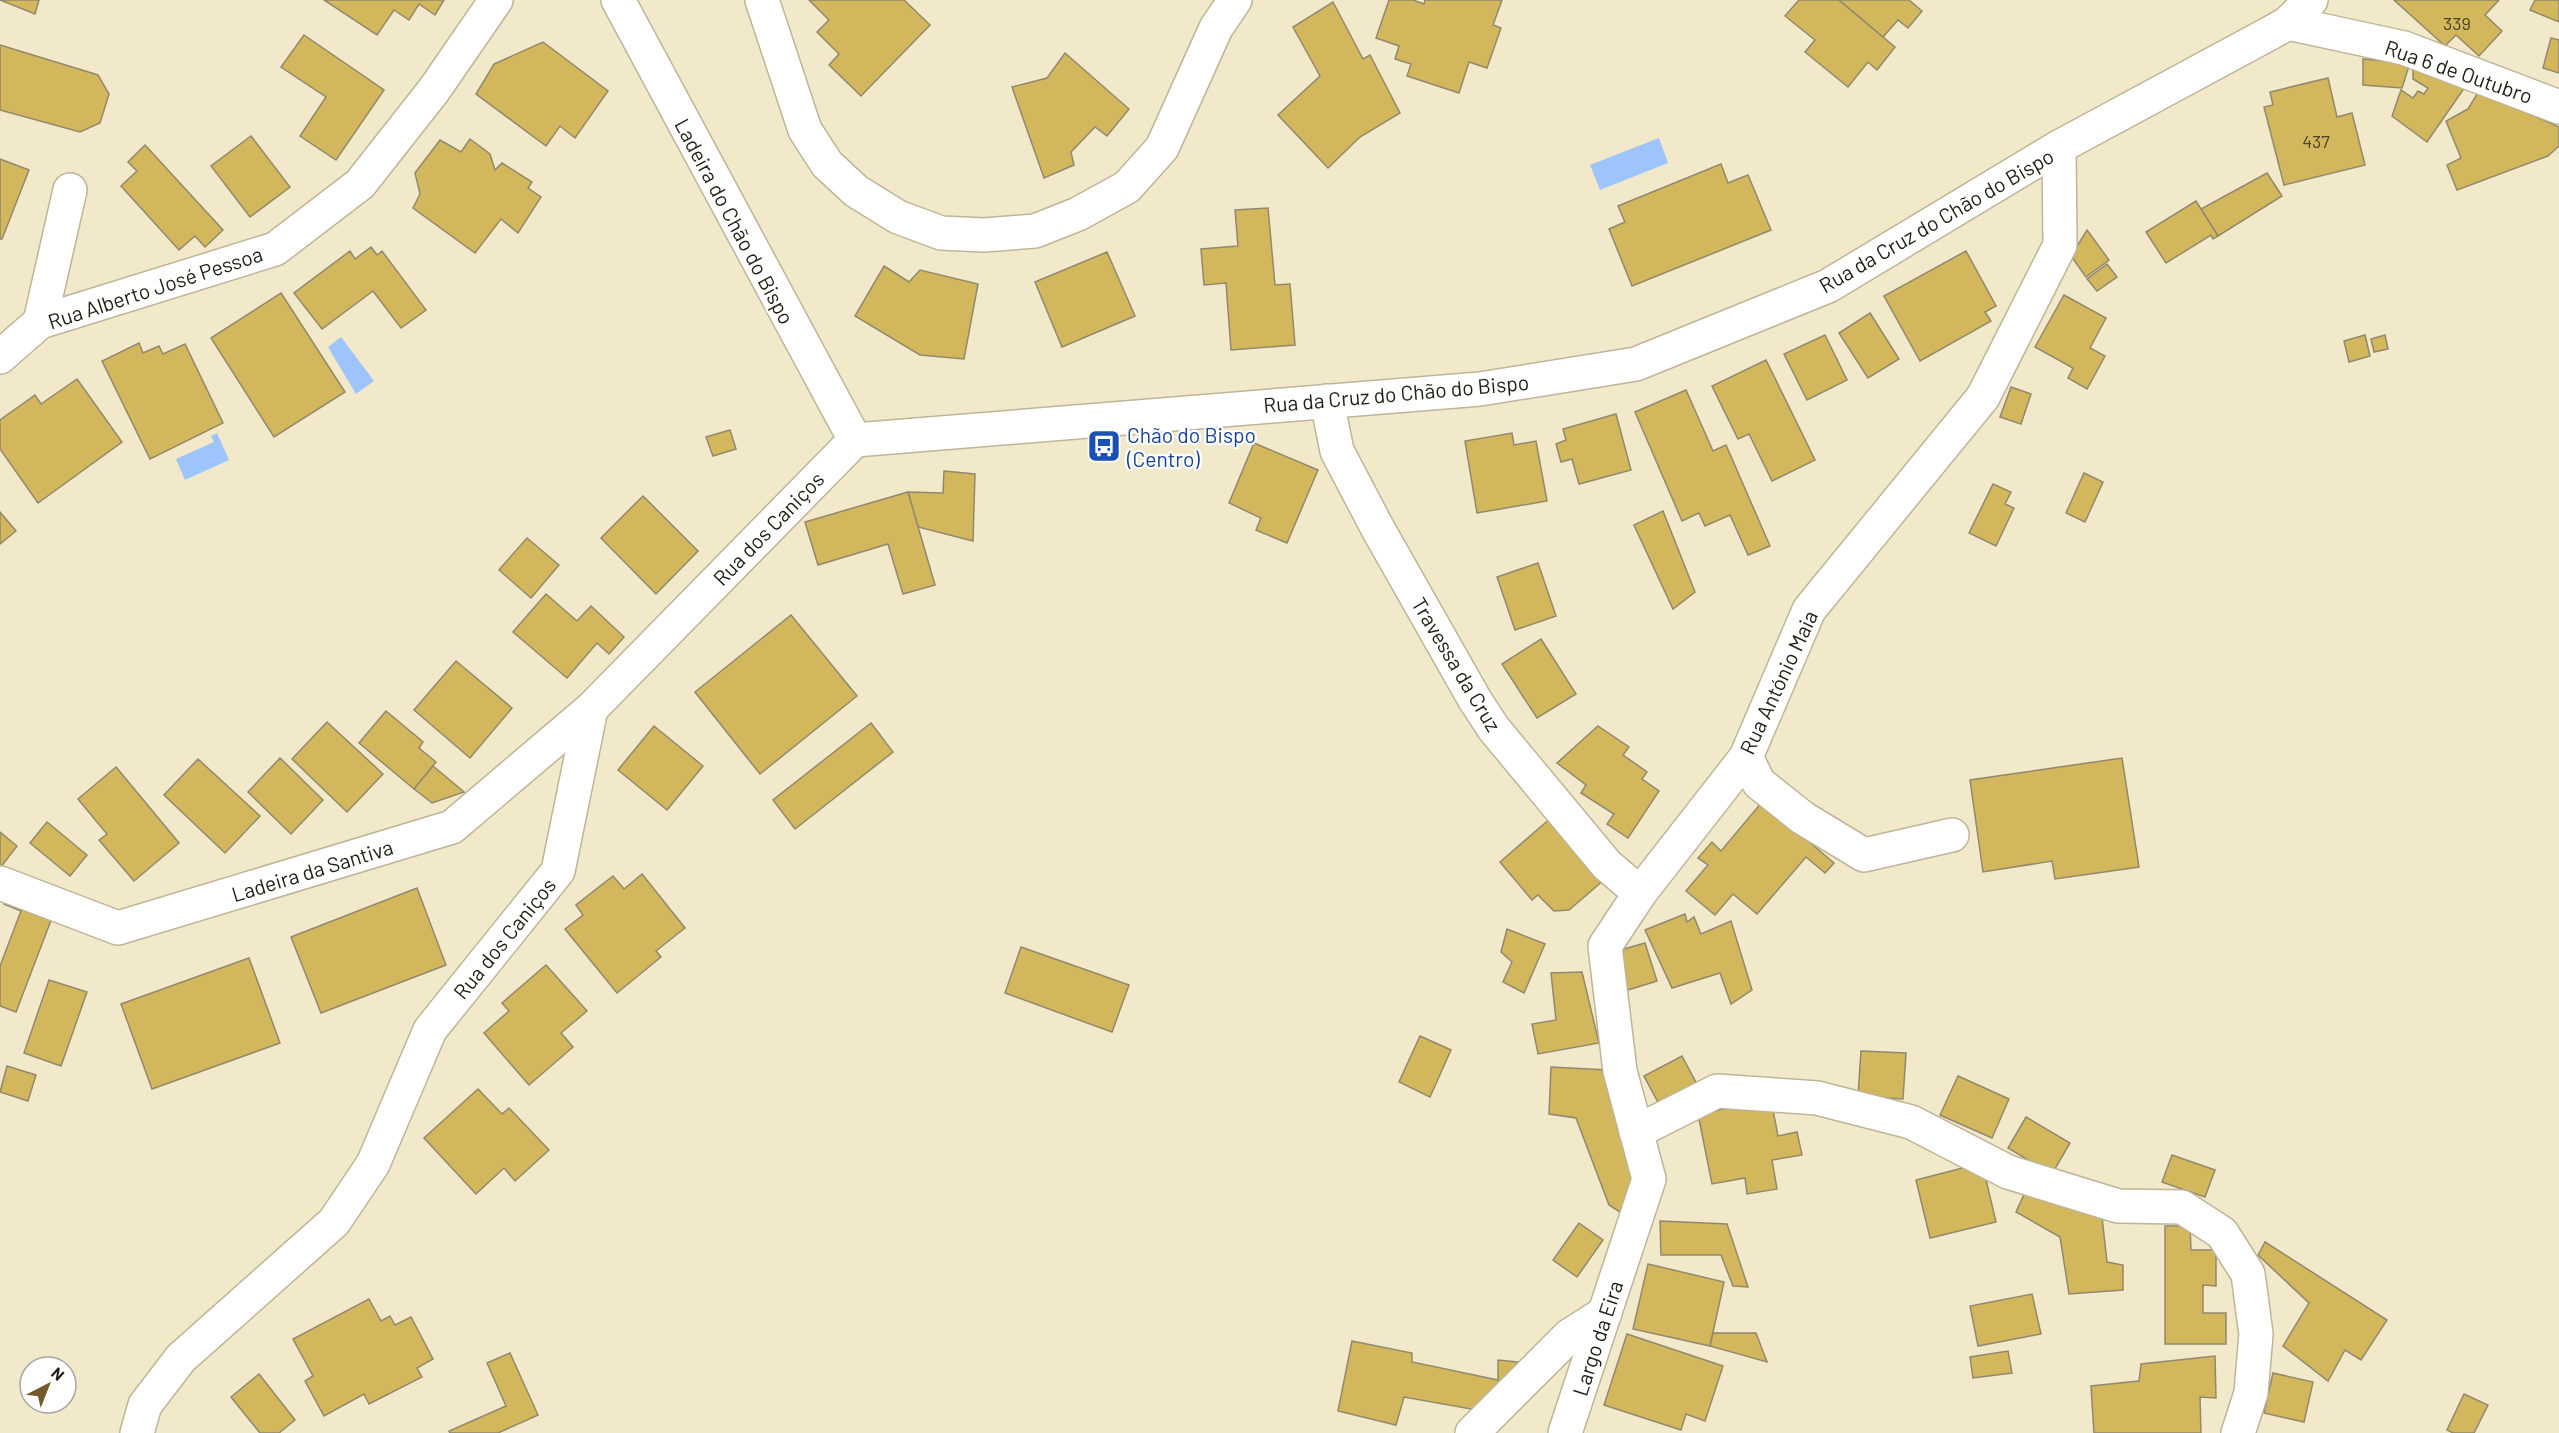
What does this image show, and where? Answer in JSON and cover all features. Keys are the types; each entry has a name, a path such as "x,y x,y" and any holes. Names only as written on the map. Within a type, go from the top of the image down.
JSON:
{"street":[{"name":"Rua Alberto José Pessoa","path":"0,357 40,322 275,249 360,184 434,90 496,0"},
{"name":"Ladeira do Chão do Bispo","path":"618,0 683,126 855,441"},
{"path":"762,0 805,130 827,164 856,192 898,217 941,233 984,235 1035,231 1078,214 1127,187 1162,148 1216,28 1235,0"},
{"name":"Rua da Cruz do Chão do Bispo","path":"855,441 1480,389 1636,364 1828,286 2060,147 2288,23 2311,0"},
{"name":"Rua 6 de Outubro","path":"2288,23 2404,48 2559,107"},
{"name":"Rua António Maia","path":"1628,1243 1649,1179 1620,1071 1605,946 1640,893 1746,757 1809,610 1983,397 2060,245 2060,147"},
{"path":"40,322 70,190"},
{"name":"Travessa da Cruz","path":"1327,401 1337,452 1378,529 1494,729 1607,865 1640,893"},
{"name":"Rua dos Caniços","path":"137,1433 145,1405 181,1358 334,1222 373,1164 430,1030 558,871 591,709 855,441"},
{"name":"Ladeira da Santiva","path":"0,883 118,928 452,827 591,709"},
{"path":"1746,757 1759,783 1803,818 1864,855 1952,835"},
{"path":"1636,1132 1717,1091 1817,1098 1911,1122 2008,1172 2118,1206 2182,1207 2222,1233 2248,1274 2256,1334 2251,1393 2238,1433"},
{"name":"Largo da Eira","path":"1565,1433 1628,1243"},
{"path":"1472,1433 1569,1336 1605,1313"}],"water":[{"path":"1659,138 1668,163 1600,190 1590,165"},
{"path":"341,337 374,381 356,394 328,347"},
{"path":"217,433 229,460 185,480 176,459 214,442 211,436"}],"building":[{"path":"0,0 39,0 35,14"},
{"path":"324,0 444,0 435,15 419,4 409,20 394,10 377,35"},
{"path":"809,0 904,0 930,25 861,96 829,65 839,54 817,32 829,20"},
{"path":"1389,0 1413,0 1424,4 1425,0 1502,0 1493,25 1501,28 1487,68 1469,62 1459,93 1407,76 1411,64 1395,59 1399,46 1376,38"},
{"path":"1799,0 1839,0 1895,47 1877,70 1868,62 1848,87 1805,52 1815,40 1785,16"},
{"path":"1839,0 1909,0 1922,11 1908,28 1898,20 1883,37"},
{"path":"2394,0 2499,0 2485,15 2502,31 2479,56 2456,35 2445,46"},
{"path":"2535,0 2559,0 2559,22 2530,10"},
{"path":"1333,2 1363,59 1370,55 1400,113 1360,137 1328,168 1278,115 1320,76 1293,27"},
{"path":"304,35 384,90 336,160 300,136 326,97 281,67"},
{"path":"2551,38 2559,40 2559,73 2543,68"},
{"path":"543,42 608,91 575,138 560,126 546,146 476,94 494,64"},
{"path":"0,45 98,75 109,94 100,123 80,132 0,110"},
{"path":"1065,53 1129,109 1107,136 1095,127 1071,152 1074,165 1044,178 1012,87 1047,78"},
{"path":"2363,59 2410,63 2402,88 2363,85"},
{"path":"2413,64 2467,84 2427,142 2392,116 2401,90 2413,98 2418,91 2424,94 2428,88 2413,79"},
{"path":"2328,78 2337,117 2352,113 2365,165 2284,185 2264,107 2273,105 2270,92"},
{"path":"2479,91 2559,127 2559,146 2548,156 2457,190 2447,165 2461,158 2446,121 2468,109"},
{"path":"251,136 290,187 250,217 211,166"},
{"path":"470,139 490,154 495,170 502,163 532,182 528,188 541,197 518,233 501,219 475,253 413,208 420,194 415,173 440,140 461,152"},
{"path":"145,145 223,230 205,247 195,236 179,250 121,186 137,171 128,162"},
{"path":"0,159 29,170 2,239 0,239"},
{"path":"1721,164 1728,183 1748,175 1771,230 1632,286 1609,229 1625,222 1618,206"},
{"path":"2267,173 2282,196 2218,236 2201,209"},
{"path":"2196,201 2218,236 2213,239 2211,235 2166,263 2146,232"},
{"path":"1268,208 1275,285 1290,284 1295,345 1231,350 1226,283 1204,285 1201,249 1238,246 1235,210"},
{"path":"2087,230 2109,260 2086,277 2071,256"},
{"path":"371,247 377,255 382,251 426,310 401,328 373,291 322,329 294,293 350,251 355,259"},
{"path":"1966,251 1996,306 1985,312 1991,321 1920,361 1884,296"},
{"path":"1107,252 1135,316 1062,347 1035,282"},
{"path":"2107,264 2117,277 2097,291 2087,279"},
{"path":"884,266 909,282 920,270 978,284 964,359 920,355 855,316"},
{"path":"281,293 345,392 274,437 211,338"},
{"path":"2064,295 2106,318 2090,348 2105,356 2087,389 2068,378 2073,368 2035,347"},
{"path":"1870,313 1899,359 1868,378 1839,333"},
{"path":"1825,335 1847,380 1807,400 1784,354"},
{"path":"2365,335 2370,356 2349,362 2344,341"},
{"path":"2385,335 2388,349 2374,352 2371,339"},
{"path":"139,343 143,353 159,346 163,354 185,344 223,423 150,459 102,361"},
{"path":"1766,360 1815,460 1772,481 1749,434 1738,439 1712,386"},
{"path":"77,379 122,442 38,503 0,449 0,420 35,395 41,404"},
{"path":"2011,387 2031,394 2021,424 2000,417"},
{"path":"1686,390 1713,451 1726,445 1770,546 1748,555 1730,515 1705,526 1699,513 1682,521 1635,412"},
{"path":"1616,414 1631,470 1579,484 1572,459 1561,462 1556,444 1566,440 1563,429"},
{"path":"730,430 736,449 713,456 706,437"},
{"path":"1512,433 1514,445 1536,441 1547,501 1477,513 1465,441"},
{"path":"1254,443 1318,470 1287,543 1256,530 1261,518 1229,503"},
{"path":"944,471 975,474 973,541 918,527 908,492 943,493"},
{"path":"2084,473 2103,482 2085,522 2066,513"},
{"path":"1993,484 2011,492 2005,504 2014,508 1996,546 1969,533"},
{"path":"908,492 935,585 903,594 888,544 818,565 805,522"},
{"path":"643,496 698,551 656,594 601,538"},
{"path":"1663,511 1695,592 1673,609 1634,525"},
{"path":"0,512 16,531 0,544"},
{"path":"527,538 559,565 531,598 499,570"},
{"path":"1538,563 1556,616 1515,630 1497,577"},
{"path":"546,594 577,621 591,606 624,637 609,654 597,643 567,678 513,632"},
{"path":"791,615 857,696 760,774 695,692"},
{"path":"1541,639 1576,694 1537,718 1502,664"},
{"path":"456,661 512,708 470,758 414,710"},
{"path":"386,711 423,742 419,748 436,762 414,789 359,743"},
{"path":"327,722 383,774 347,812 292,759"},
{"path":"871,723 893,752 795,829 773,800"},
{"path":"654,726 703,766 667,810 618,770"},
{"path":"1598,726 1629,747 1623,755 1647,772 1642,779 1659,791 1628,838 1607,824 1614,814 1581,793 1586,785 1557,763"},
{"path":"280,758 323,800 291,834 248,792"},
{"path":"2122,758 2139,867 2055,879 2052,861 1983,872 1970,780"},
{"path":"198,759 260,816 225,853 164,795"},
{"path":"433,766 464,792 432,803 414,789"},
{"path":"116,767 179,843 134,881 99,840 107,834 78,799"},
{"path":"1762,802 1834,863 1825,873 1806,857 1757,914 1733,894 1715,915 1686,891 1708,865 1698,858 1712,842 1721,851"},
{"path":"1552,817 1605,879 1569,910 1554,911 1538,895 1532,900 1500,862"},
{"path":"47,822 87,855 70,876 30,843"},
{"path":"0,832 17,846 0,868"},
{"path":"642,874 685,928 656,951 661,957 617,993 565,929 583,915 576,905 613,876 624,889"},
{"path":"417,888 446,965 321,1013 291,937"},
{"path":"9,892 55,910 16,1012 0,1006 0,966 21,911 4,904"},
{"path":"1685,914 1687,922 1694,917 1701,934 1731,921 1752,990 1731,1004 1720,973 1672,988 1645,930"},
{"path":"1507,929 1545,944 1524,993 1503,982 1512,962 1501,952"},
{"path":"1645,943 1657,981 1628,990 1617,951"},
{"path":"1021,947 1129,985 1112,1032 1005,993"},
{"path":"249,958 280,1043 152,1089 121,1004"},
{"path":"546,965 587,1011 561,1033 573,1047 529,1085 484,1033 509,1011 502,1003"},
{"path":"1582,972 1599,1043 1538,1054 1532,1024 1556,1020 1551,973"},
{"path":"49,980 87,992 61,1066 24,1053"},
{"path":"1420,1036 1451,1050 1430,1097 1399,1082"},
{"path":"1861,1051 1906,1053 1903,1099 1858,1096"},
{"path":"1682,1056 1699,1088 1661,1108 1644,1076"},
{"path":"7,1066 36,1075 28,1101 0,1092"},
{"path":"1551,1067 1608,1070 1636,1170 1620,1212 1609,1205 1576,1118 1549,1114"},
{"path":"1958,1076 2009,1099 1992,1138 1940,1115"},
{"path":"478,1089 502,1114 509,1108 549,1150 515,1181 504,1168 476,1194 424,1138"},
{"path":"1771,1100 1778,1136 1797,1132 1802,1155 1772,1160 1777,1189 1747,1194 1745,1178 1712,1184 1698,1114"},
{"path":"2026,1117 2070,1143 2052,1174 2008,1148"},
{"path":"2172,1155 2215,1170 2205,1197 2162,1182"},
{"path":"1982,1163 1996,1222 1930,1238 1916,1180"},
{"path":"2027,1188 2102,1217 2107,1262 2123,1265 2123,1290 2069,1294 2060,1237 2016,1212"},
{"path":"1660,1221 1727,1224 1748,1287 1733,1286 1721,1255 1661,1255"},
{"path":"1579,1223 1603,1240 1577,1277 1553,1260"},
{"path":"2165,1226 2190,1226 2191,1250 2216,1250 2216,1286 2203,1285 2203,1313 2226,1313 2226,1344 2165,1344"},
{"path":"2265,1242 2387,1320 2361,1360 2345,1350 2328,1381 2283,1346 2309,1303 2258,1255"},
{"path":"1648,1264 1724,1282 1710,1346 1633,1329"},
{"path":"2032,1294 2041,1334 1978,1346 1970,1306"},
{"path":"369,1299 381,1321 390,1316 395,1325 411,1317 433,1359 417,1368 422,1377 369,1404 364,1394 324,1416 305,1381 313,1376 293,1339"},
{"path":"1713,1333 1756,1333 1767,1362 1710,1346"},
{"path":"1627,1334 1723,1366 1705,1421 1686,1414 1681,1430 1604,1405"},
{"path":"1352,1341 1412,1353 1412,1362 1498,1380 1498,1360 1528,1363 1488,1412 1404,1397 1396,1425 1338,1411"},
{"path":"2008,1351 2012,1373 1973,1378 1970,1357"},
{"path":"510,1353 538,1415 498,1433 450,1433 449,1431 506,1406 487,1363"},
{"path":"2215,1356 2216,1398 2200,1397 2201,1433 2094,1433 2091,1386 2139,1381 2141,1364"},
{"path":"2273,1373 2313,1382 2304,1422 2264,1413"},
{"path":"259,1374 295,1420 279,1433 260,1433 231,1397"},
{"path":"2464,1394 2488,1405 2474,1433 2453,1433 2447,1430"}],"place":[{"name":"Chão do Bispo (Centro)","path":"1104,446"}]}
